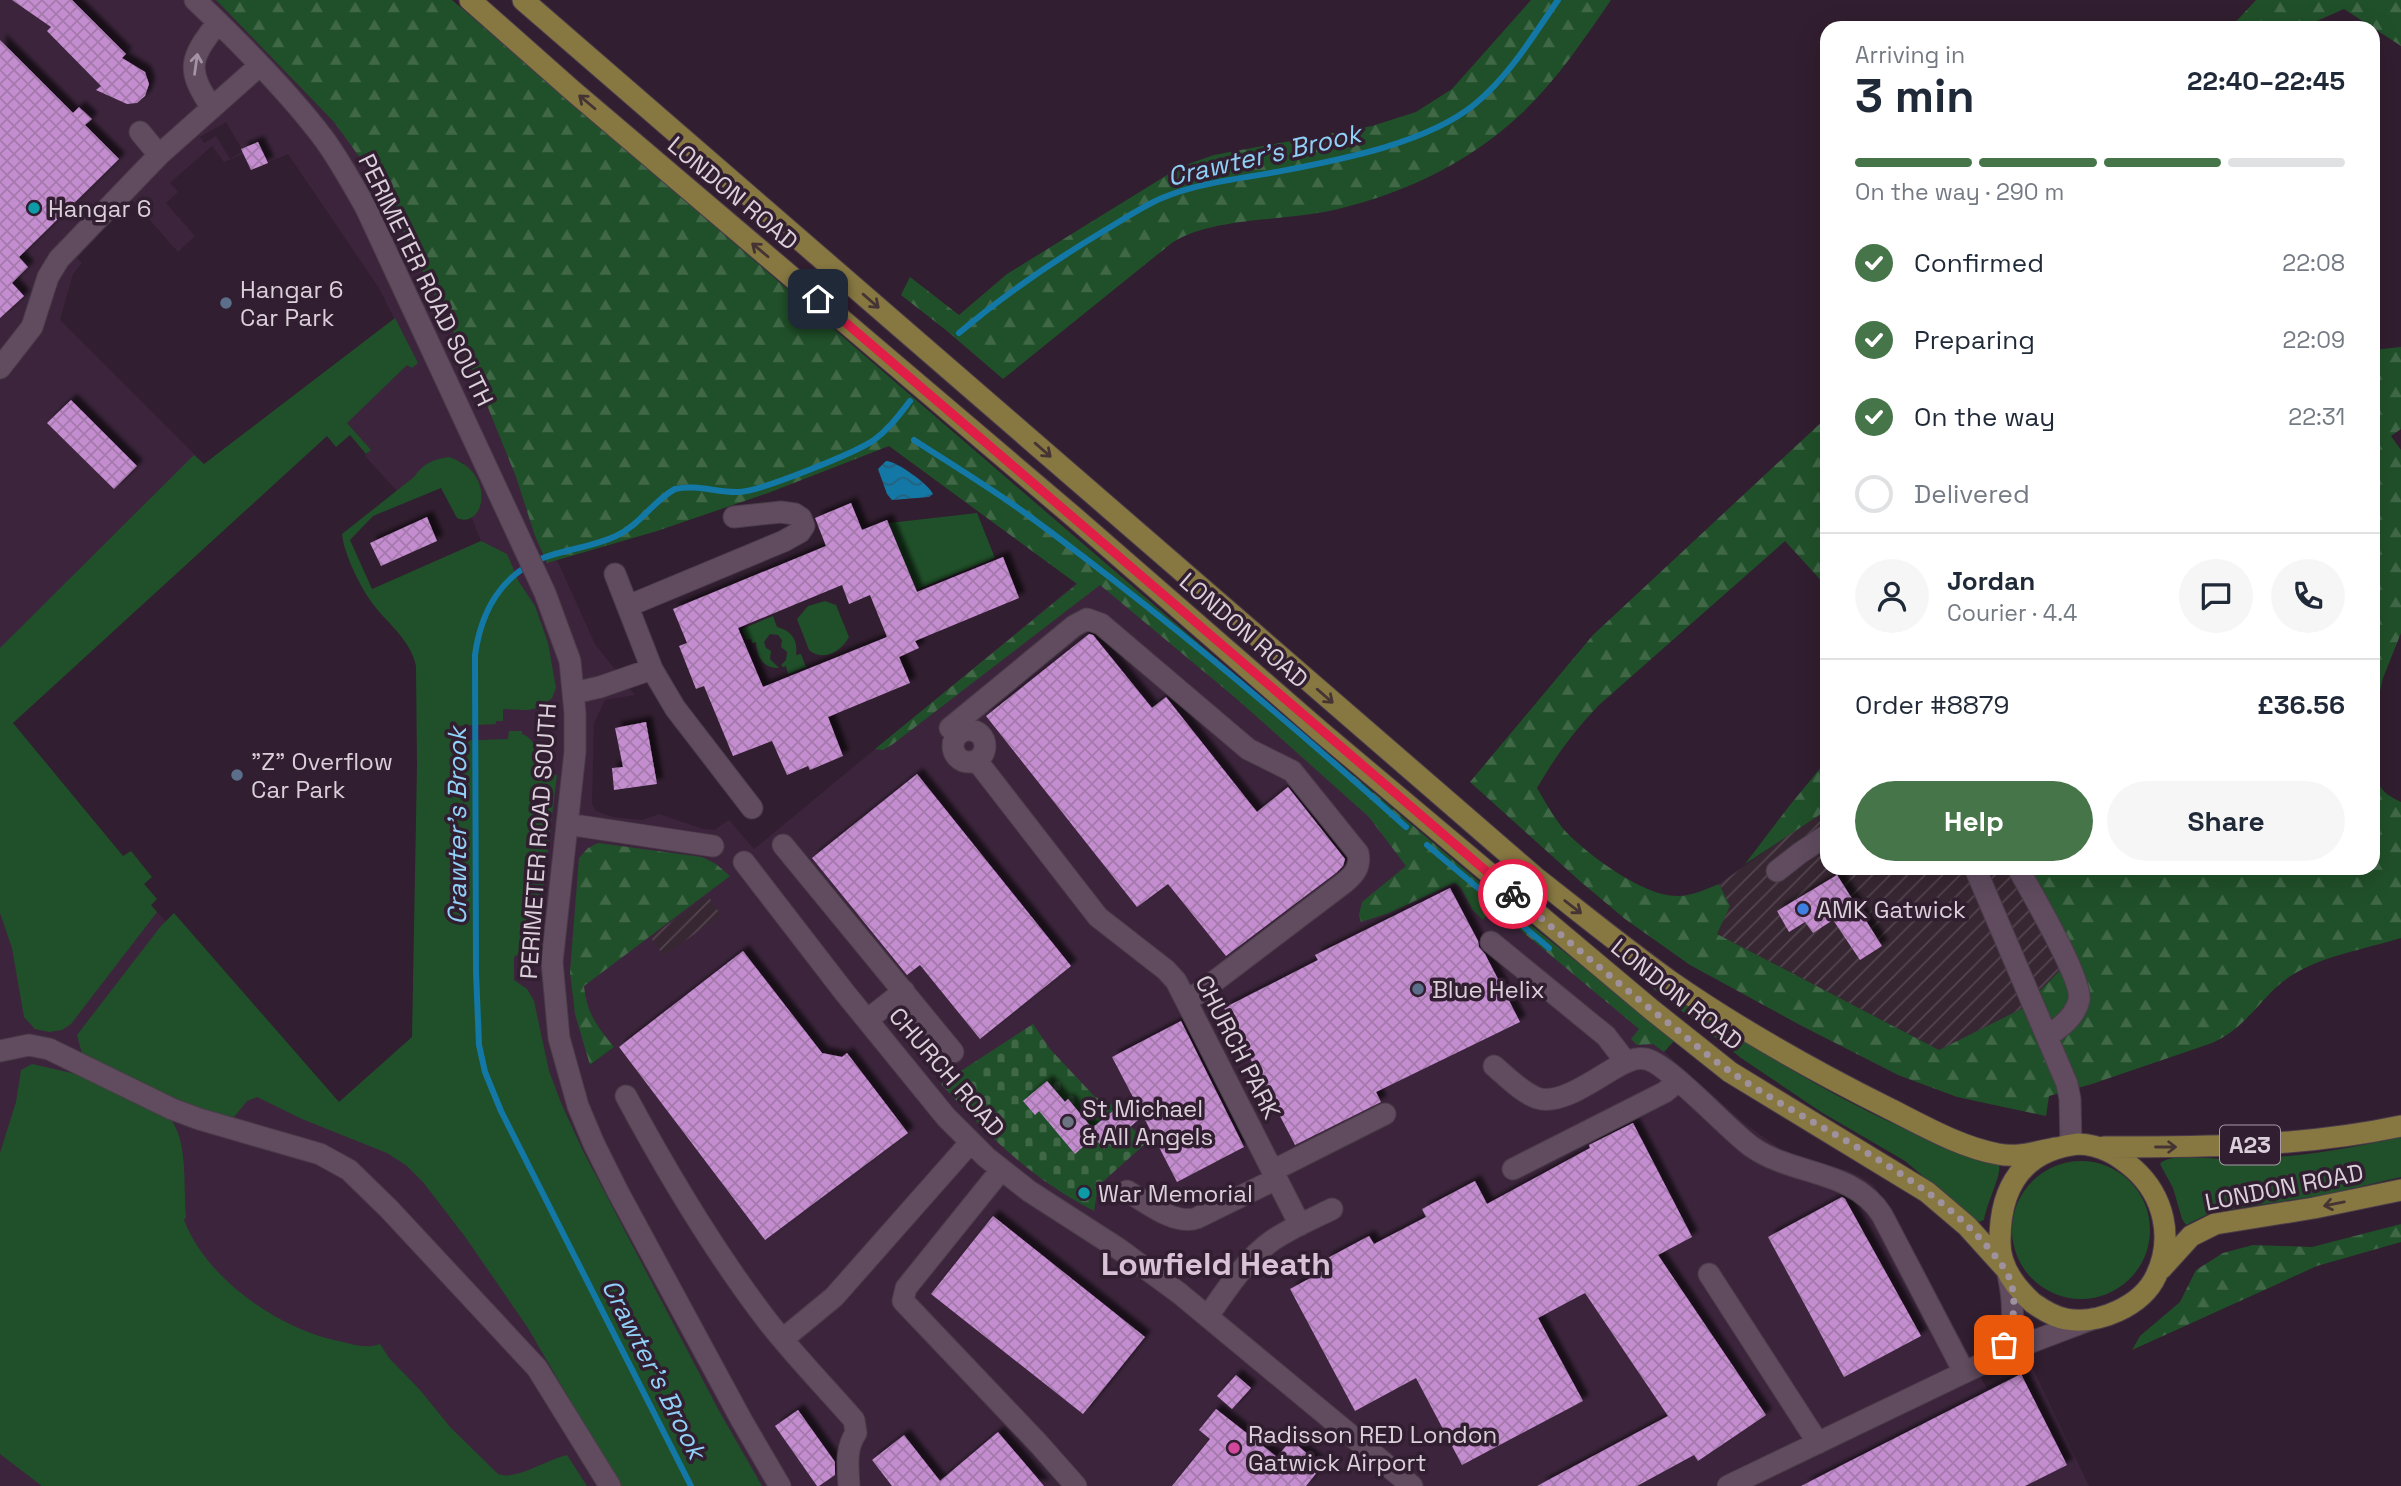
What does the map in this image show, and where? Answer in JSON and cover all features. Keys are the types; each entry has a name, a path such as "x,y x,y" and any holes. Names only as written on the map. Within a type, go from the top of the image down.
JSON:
{"main road":[{"name":"LONDON ROAD","path":"470,0 1321,732 1652,1010 1730,1072 1927,1192 1967,1226 2006,1271"},
{"name":"LONDON ROAD","path":"523,0 1525,868 1659,973 1811,1068 1953,1139 2008,1156 2063,1146"},
{"name":"LONDON ROAD","path":"2098,1147 2210,1147 2296,1143 2401,1126"},
{"path":"2063,1146 2098,1147 2115,1153 2128,1163 2145,1179 2157,1196 2164,1229 2162,1256 2156,1276 2134,1301 2120,1310 2095,1318 2068,1320 2046,1312 2031,1300 2006,1271 1999,1244 2005,1199 2023,1168 2038,1156 2063,1146"},
{"name":"LONDON ROAD","path":"2156,1276 2191,1236 2215,1224 2314,1208 2401,1189"}],"street":[{"name":"PERIMETER ROAD SOUTH","path":"195,0 324,139 366,208 545,593 567,651 574,693 575,752 552,962 559,1038 574,1094 594,1144 741,1421 780,1486"},
{"path":"212,108 198,88 193,75 193,62 218,22"},
{"path":"0,368 33,327 46,282 54,265 159,155 259,66"},
{"path":"140,132 159,155"},
{"path":"628,606 784,541 800,532 804,526 801,518 786,512 734,517"},
{"path":"615,574 652,669 675,708 752,808"},
{"name":"CHURCH PARK","path":"1186,1000 1209,986 1344,883 1356,871 1360,860 1359,853 1308,789 1285,766 1248,749 1101,624 1087,619 1074,626 949,726 960,732 971,730 980,734 985,748 976,761 1089,908 1176,981 1300,1225"},
{"path":"574,693 652,669"},
{"path":"567,824 713,846"},
{"path":"1777,871 1820,840"},
{"path":"783,845 953,1052"},
{"name":"CHURCH ROAD","path":"744,862 867,1020 970,1143 1046,1203 1119,1249 1208,1316 1412,1486"},
{"path":"1978,875 2048,1036 2069,1092 2063,1146"},
{"path":"2022,875 2080,992 2079,1004 2073,1013 2048,1036"},
{"path":"1491,942 1606,1036 1626,1062"},
{"path":"867,1020 904,991"},
{"path":"0,1051 29,1045 49,1049 179,1112 320,1154 349,1170 537,1368 610,1486"},
{"path":"1494,1066 1531,1095 1550,1100 1563,1097 1626,1062 1640,1058 1651,1060 1741,1139 1762,1154 1786,1165 1842,1181 1871,1199 1973,1368"},
{"path":"1513,1169 1665,1092 1678,1081"},
{"path":"626,1096 692,1210 732,1270 783,1339 856,1424 856,1433 848,1451 849,1486"},
{"path":"1127,1191 1176,1219 1187,1222 1197,1219 1385,1114"},
{"path":"783,1339 826,1305 970,1143"},
{"path":"1001,1170 905,1288 902,1301 1076,1486"},
{"path":"1208,1316 1255,1255 1275,1239 1332,1209"},
{"path":"1973,1368 2000,1350 2010,1331 2013,1305 2006,1271"},
{"path":"1709,1274 1818,1443"},
{"path":"1728,1486 1973,1368 2095,1318"}],"shaded area":[{"path":"0,0 216,0 334,122 360,155 400,224 474,373 547,563 557,560 595,644 635,695 605,700 594,723 592,804 596,811 613,817 642,820 659,814 703,829 714,830 729,820 754,849 1103,561 1262,697 1293,734 1453,874 1603,997 1744,1123 1798,1158 1846,1170 1873,1185 1893,1211 1987,1389 2032,1367 2089,1486 758,1486 654,1304 576,1154 554,1107 541,1062 532,1015 514,983 523,1054 542,1103 742,1486 0,1486","holes":["226,122 243,151 230,159 216,136 204,143 200,137","212,146 224,162 243,154 251,170 288,154 379,288 407,344 404,355 342,417 370,450 365,456 397,491 404,490 439,459 449,457 464,463 472,518 481,541 417,569 426,671 419,1092 340,1114 95,843 9,717 243,503 60,320 73,274 82,263 77,258 132,200 178,252 195,236 166,203 178,192 170,183","525,656 545,667 548,702 523,708","521,761 541,773 557,775 535,822 538,932 515,956","584,987 587,1006 594,1021 614,1047 591,1065 572,995"]},
{"path":"1820,814 1820,875 2032,875 2073,956 2023,1008 1939,1050 1717,934 1730,906 1719,884"},
{"path":"708,896 721,915 664,956 650,937"}],"green space":[{"path":"216,0 452,0 1262,698 1528,923 1675,1040 1664,1052 1653,1044 1637,1045 1631,1039 1639,1029 1493,907 1483,920 1472,909 1461,888 1454,883 1389,913 1361,922 1359,915 1362,902 1406,866 1369,817 1238,700 1100,585 893,744 883,750 875,749 1077,584 889,446 768,493 657,531 547,563 474,373 377,181 334,122"},
{"path":"1531,0 1611,0 1547,87 1522,113 1479,148 1404,188 1351,206 1306,215 1226,224 1189,234 1173,242 1003,379 901,295 910,277 959,315 1007,274 1180,167 1214,155 1372,126 1416,112 1452,89"},
{"path":"2256,0 2401,0 2401,46 2380,32 2380,21 2362,21 2344,9 2317,21 2236,21"},
{"path":"395,318 418,363 412,368 407,365 347,423 371,450 366,454 350,435 336,447 327,436 13,723 123,856 131,851 152,877 144,884 157,899 151,905 157,912 71,1024 62,1030 49,1032 35,1029 24,1017 12,948 0,913 0,648 194,455 204,464"},
{"path":"2401,347 2401,429 2391,436 2401,450 2401,633 2380,690 2380,349"},
{"path":"1820,424 1820,579 1785,541 1599,705 1565,745 1537,788 1559,823 1577,842 1618,874 1664,895 1688,895 1719,884 1730,906 1717,934 1939,1050 2023,1008 2073,957 2032,875 2380,875 2380,787 2401,802 2401,938 2329,958 2289,977 2235,1029 2212,1043 2049,1096 2046,1116 1957,1097 1898,1075 1690,965 1625,919 1470,782 1593,635"},
{"path":"449,457 465,465 475,475 480,486 482,498 474,516 457,518 441,488 373,516 350,540 372,589 481,541 507,554 519,582 535,606 548,643 556,688 552,698 541,707 528,710 503,709 503,721 496,721 496,724 453,726 453,741 508,739 509,731 522,731 536,749 538,771 557,775 538,932 528,947 514,957 514,980 527,989 534,1001 549,1071 583,1151 718,1409 762,1486 620,1486 528,1328 466,1238 423,1182 407,1166 387,1153 302,1119 257,1097 247,1101 234,1117 185,1106 83,1057 77,1035 174,913 339,1102 412,1037 416,666 410,649 376,608 360,583 346,552 342,534 414,477 425,465"},
{"path":"977,513 995,558 916,590 889,523"},
{"path":"825,601 836,605 849,637 837,651 820,655 809,650 797,619 808,606"},
{"path":"773,616 777,627 793,637 796,655 801,654 806,667 788,674 786,666 781,665 786,660 787,652 781,647 782,640 778,635 770,634 764,642 766,648 771,651 770,659 779,668 765,664 759,657 756,642 746,640 742,629"},
{"path":"1820,769 1820,815 1745,864"},
{"path":"598,843 702,857 730,876 584,986 594,1019 614,1047 590,1065 575,1014 570,972 579,858 588,848"},
{"path":"1606,948 1764,1054 1847,1101 1942,1144 1999,1165 1984,1220 1979,1222 1972,1218 1905,1161 1821,1112 1741,1058"},
{"path":"1033,1024 1050,1049 1095,1097 1110,1103 1146,1143 1098,1186 1094,1211 1050,1184 1011,1155 941,1084"},
{"path":"32,1064 76,1074 168,1116 175,1125 182,1150 184,1220 210,1263 249,1299 295,1327 319,1336 362,1346 380,1344 389,1358 450,1427 498,1474 513,1475 567,1455 587,1486 42,1486 0,1454 0,1153 16,1102 21,1070"},
{"path":"2401,1137 2401,1177 2325,1195 2218,1211 2186,1225 2173,1188 2160,1164 2179,1158 2245,1159 2290,1156"},
{"path":"2081,1161 2108,1166 2130,1181 2145,1203 2150,1230 2145,1257 2130,1279 2108,1294 2081,1299 2054,1294 2032,1279 2017,1257 2012,1230 2017,1203 2032,1181 2054,1166"},
{"path":"2401,1224 2401,1242 2317,1266 2132,1350 2140,1336 2180,1302 2196,1270 2223,1253 2253,1245 2312,1247"}],"water":[{"path":"886,461 912,474 933,494 929,497 892,500 878,469"}],"building":[{"path":"12,0 72,0 126,54 122,58 145,72 149,84 145,96 137,103 127,104 96,90 101,86 47,31 51,27"},
{"name":"Hangar 6","path":"0,40 73,113 79,107 92,119 85,125 119,159 19,257 28,267 12,283 24,296 0,318"},
{"path":"258,142 268,163 251,170 241,149"},
{"path":"71,400 137,466 114,489 47,423"},
{"path":"851,503 862,530 887,520 917,592 1003,557 1019,598 915,641 919,648 899,657 910,683 828,717 843,756 810,770 808,766 787,775 772,741 733,756 704,686 696,689 679,646 687,643 673,609 826,546 815,518","holes":["842,585 849,604 870,595 887,637 763,687 738,628"]},
{"path":"427,517 437,541 381,566 370,543"},
{"path":"1089,634 1093,635 1152,708 1166,697 1257,812 1288,787 1345,859 1343,866 1336,873 1226,956 1168,884 1137,907 986,716"},
{"path":"646,722 657,784 614,790 612,768 623,767 615,728"},
{"path":"917,774 1071,966 980,1039 920,965 907,975 812,858"},
{"path":"1837,875 1882,946 1860,960 1833,920 1813,933 1805,922 1789,932 1777,911"},
{"path":"1450,888 1520,1022 1376,1092 1381,1102 1295,1145 1224,1008 1318,960 1315,955"},
{"path":"743,951 822,1053 842,1057 847,1053 908,1133 765,1240 619,1047"},
{"path":"1181,1021 1244,1147 1177,1182 1143,1116 1104,1149 1094,1137 1075,1154 1039,1111 1035,1115 1023,1101 1047,1081 1065,1102 1068,1099 1092,1128 1117,1108 1134,1099 1112,1057"},
{"path":"1633,1123 1692,1237 1658,1255 1766,1415 1698,1461 1694,1455 1637,1486 1537,1486 1668,1416 1585,1293 1538,1318 1583,1401 1462,1465 1416,1378 1355,1411 1290,1289 1329,1268 1324,1260 1369,1236 1374,1244 1426,1217 1422,1209 1475,1181 1487,1204 1590,1148 1589,1145"},
{"path":"1842,1197 1921,1336 1844,1377 1768,1237"},
{"path":"993,1216 1145,1337 1083,1414 931,1294"},
{"path":"2021,1374 2067,1465 2025,1486 1801,1486"},
{"path":"1236,1375 1251,1388 1232,1409 1217,1396"},
{"name":"Radisson RED London Gatwick Airport","path":"1216,1409 1277,1457 1291,1440 1322,1466 1306,1486 1172,1486 1210,1439 1199,1430"},
{"path":"798,1410 835,1462 835,1475 819,1486 775,1426"},
{"path":"998,1432 1044,1486 892,1486 872,1460 904,1435 940,1481"}],"waterway":[{"name":"Crawter's Brook","path":"959,333 1049,265 1162,198 1204,185 1326,162 1380,148 1407,140 1455,118 1475,104 1499,81 1558,0"},
{"name":"Crawter's Brook","path":"691,1486 501,1111 485,1072 479,1045 476,972 475,655 478,639 482,624 496,597 505,585 528,565 616,536 632,526 675,489 739,492 786,479 829,462 874,440 889,427 910,401"},
{"path":"914,440 1011,503 1123,588 1267,705 1406,827"},
{"path":"1427,845 1549,948"}],"way so far":[{"path":"1513,894 1730,1072 1896,1172 1952,1212 1982,1242 2008,1274 2013,1315 2004,1345"}],"place":[{"name":"Hangar 6","path":"34,208"},
{"name":"Hangar 6 Car Park","path":"226,303"},
{"name":"\"Z\" Overflow Car Park","path":"237,775"},
{"name":"AMK Gatwick","path":"1803,909"},
{"name":"Blue Helix","path":"1418,989"},
{"name":"St Michael & All Angels","path":"1068,1122"},
{"name":"War Memorial","path":"1084,1193"},
{"name":"Radisson RED London Gatwick Airport","path":"1234,1448"}],"district":[{"name":"Lowfield Heath","path":"1216,1264"}],"route":[{"path":"818,299 1513,894"}]}
